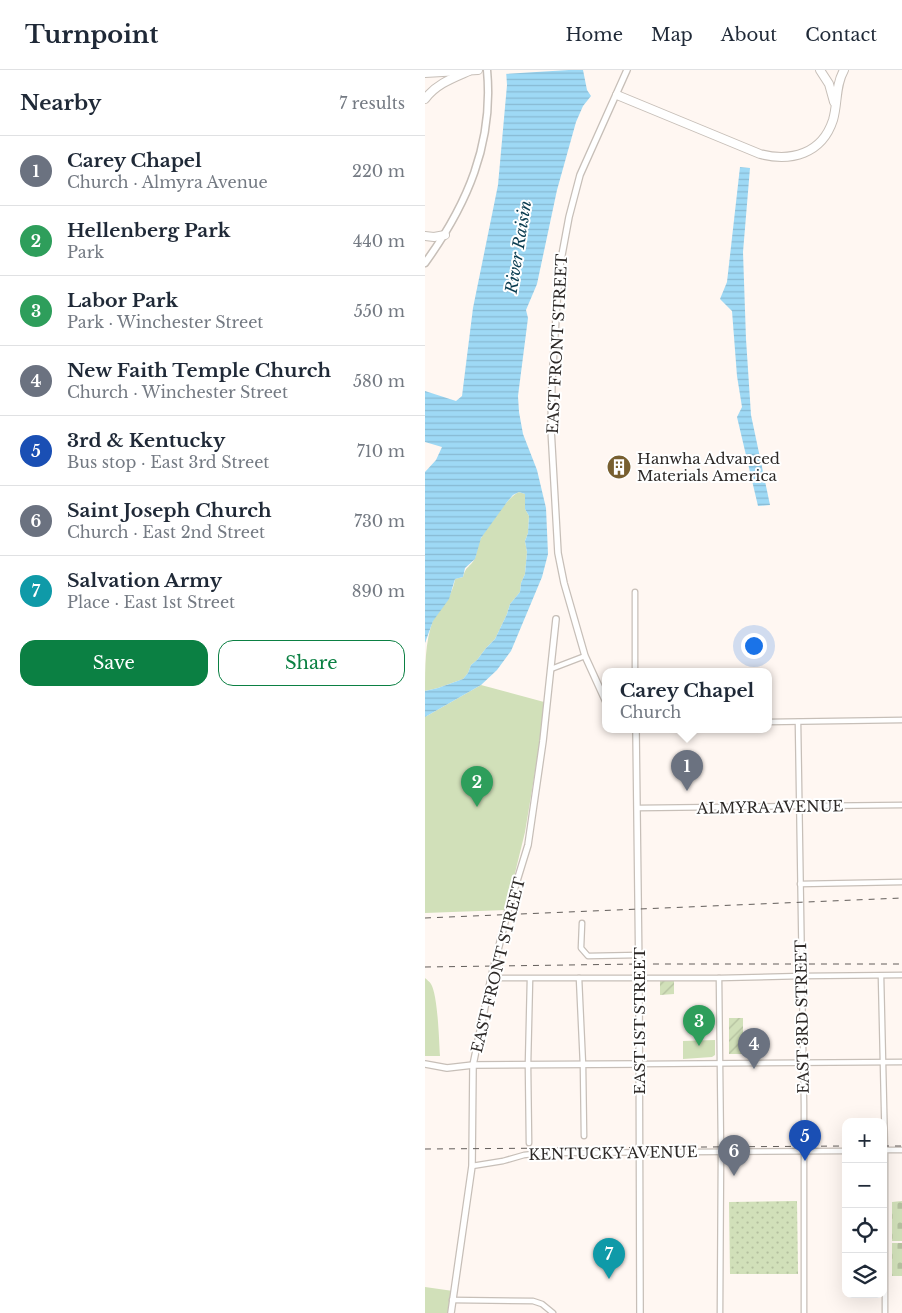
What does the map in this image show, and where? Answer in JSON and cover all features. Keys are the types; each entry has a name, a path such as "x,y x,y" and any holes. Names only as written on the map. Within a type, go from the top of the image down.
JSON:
{"highway":[{"path":"425,99 443,82 469,70"},
{"path":"425,73 478,70"},
{"path":"820,70 829,84 835,107"},
{"path":"617,95 760,154 774,158 787,158 811,149 821,141 833,119 839,82 844,70"},
{"path":"425,236 445,235"}],"main road":[{"path":"425,263 445,235 467,192 479,158 488,105 487,70"}],"street":[{"name":"EAST FRONT STREET","path":"602,693 585,656 558,553 551,429 553,365 559,271 569,217 581,175 627,70"},
{"path":"635,592 635,668"},
{"name":"EAST FRONT STREET","path":"451,1313 472,1166 473,1065 491,978 508,910 528,845 538,785 556,619"},
{"path":"551,669 585,656"},
{"path":"772,722 902,720"},
{"name":"EAST 3RD STREET","path":"798,722 803,1062 804,1313"},
{"name":"EAST 1ST STREET","path":"636,733 640,1313"},
{"name":"ALMYRA AVENUE","path":"638,808 902,805"},
{"path":"800,884 902,882"},
{"path":"582,923 581,948 588,956 639,955"},
{"path":"491,978 719,978 902,975"},
{"path":"881,976 884,1118"},
{"path":"579,978 584,1136"},
{"path":"719,978 720,1313"},
{"path":"529,1144 530,979"},
{"path":"426,1065 447,1068 473,1065 902,1062"},
{"path":"887,1150 902,1150"},
{"name":"KENTUCKY AVENUE","path":"472,1166 534,1153 842,1151"},
{"path":"884,1163 885,1313"},
{"path":"452,1300 533,1301 541,1304 553,1313"}],"green space":[{"path":"519,492 525,494 525,509 529,516 528,533 525,541 527,552 525,574 520,592 510,604 495,639 471,665 463,679 425,691 427,646 433,620 449,596 455,579 463,577 476,556 479,542 487,528 503,506"},
{"path":"481,685 544,702 540,742 525,832 506,910 425,913 425,717"},
{"path":"425,978 431,984 435,998 440,1056 425,1056"},
{"path":"660,981 674,981 674,994 660,995"},
{"path":"729,1018 743,1018 743,1054 729,1054"},
{"path":"715,1040 715,1055 712,1057 683,1059 683,1041"},
{"path":"797,1201 798,1274 730,1274 729,1202"},
{"path":"902,1201 902,1241 892,1241 892,1202"},
{"path":"892,1243 902,1243 902,1276 892,1276"},
{"path":"425,1287 453,1291 451,1313 425,1313"}],"water":[{"name":"River Raisin","path":"506,70 583,70 587,90 591,96 583,106 576,122 557,190 537,284 526,310 528,318 518,396 519,412 523,434 537,470 546,508 548,554 542,577 511,651 497,670 481,685 425,717 425,691 463,679 471,665 495,639 510,604 520,592 525,574 527,552 525,541 528,533 529,516 525,509 525,494 519,492 513,495 507,502 481,538 475,559 465,568 463,577 455,579 449,599 433,621 425,643 425,472 436,460 442,447 425,442 425,391 456,401 462,396 473,308 498,185 507,85"},
{"path":"740,167 750,168 743,252 751,415 770,505 758,506 737,417 742,407 737,376 732,311 720,299 727,282"}],"pier":[{"path":"504,70 569,70 504,74"}],"railway":[{"path":"425,918 902,898"},
{"path":"425,967 639,964 902,964"},
{"path":"425,1149 842,1146"},
{"path":"887,1146 902,1146"}],"place":[{"name":"Hanwha Advanced Materials America","path":"619,467"},
{"name":"Carey Chapel","path":"687,791"},
{"name":"Hellenberg Park","path":"477,807"},
{"name":"Labor Park","path":"699,1046"},
{"name":"New Faith Temple Church","path":"754,1069"},
{"name":"3rd & Kentucky","path":"805,1161"},
{"name":"Saint Joseph Church","path":"734,1176"},
{"name":"Salvation Army","path":"609,1279"}]}
